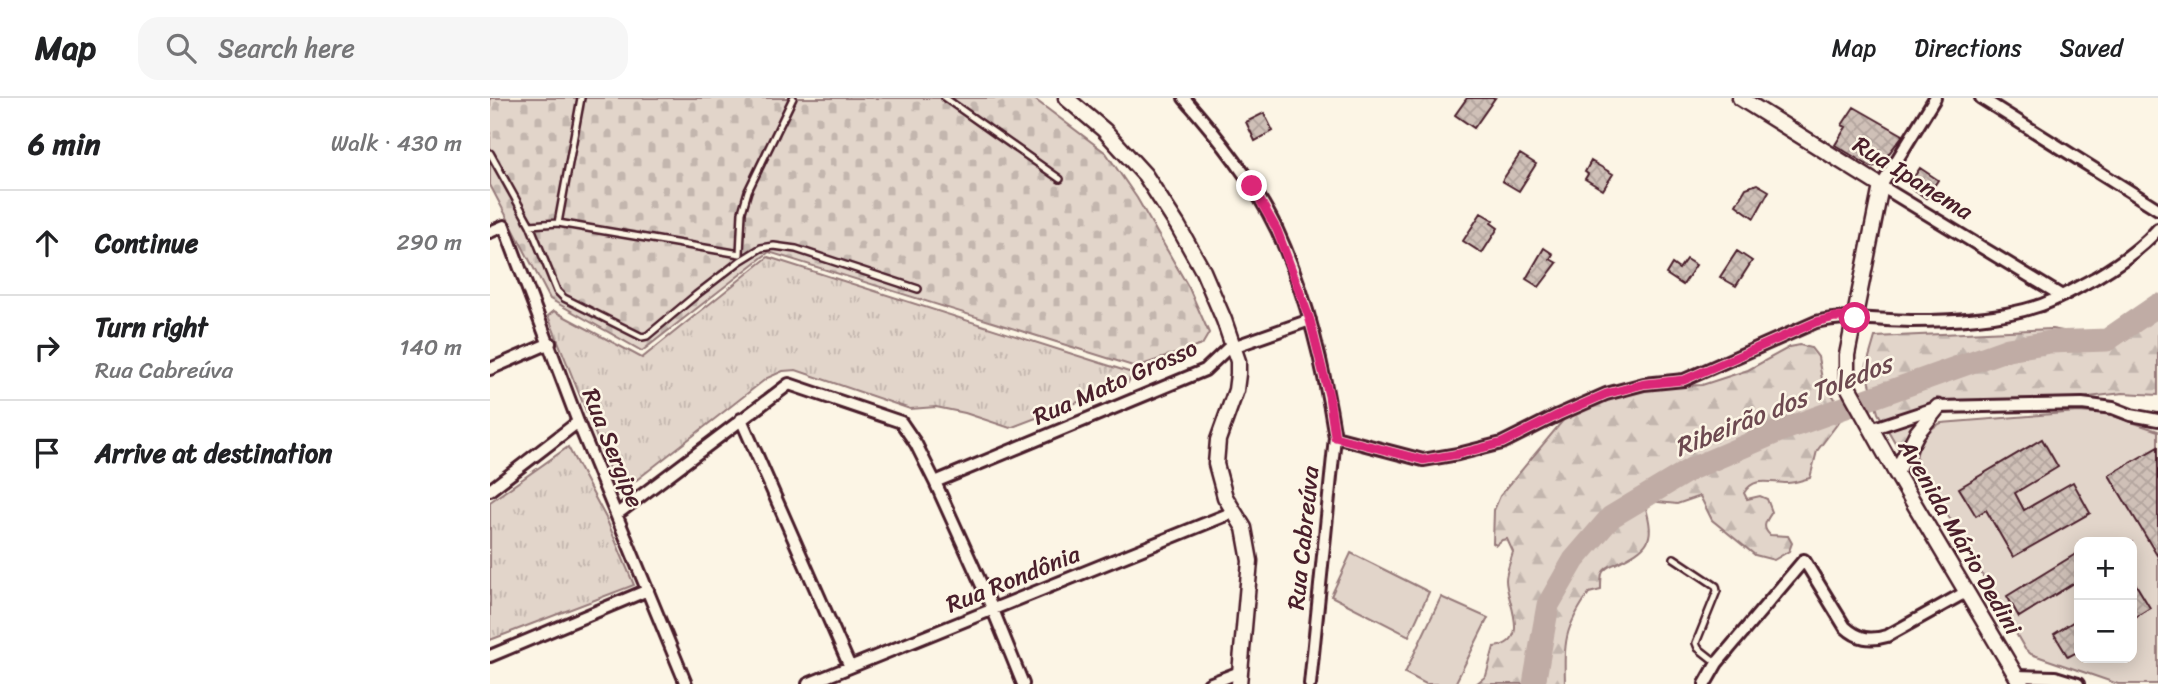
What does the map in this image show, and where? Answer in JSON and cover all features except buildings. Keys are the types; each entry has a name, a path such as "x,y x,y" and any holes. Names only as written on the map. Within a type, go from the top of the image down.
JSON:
{"street":[{"path":"1066,98 1104,130 1145,175 1203,271 1238,361 1236,390 1217,440 1216,464 1219,482 1244,528 1250,561 1239,678 1209,684"},
{"name":"Rua Cabreúva","path":"1184,98 1210,127 1252,186 1277,230 1310,320 1329,396 1335,437 1310,684"},
{"name":"Rua Ipanema","path":"1740,98 2062,296"},
{"path":"1855,318 1881,186 1936,98"},
{"path":"1981,98 2158,209"},
{"name":"Rua Sergipe","path":"490,232 504,226 578,422 686,684"},
{"path":"1335,437 1423,460 1502,443 1606,394 1644,384 1684,380 1816,322 1835,317 1915,321 1996,316 2038,306 2109,270 2158,229"},
{"name":"Avenida Mário Dedini","path":"1855,318 1847,355 1847,385 2018,680 2055,677 2078,684"},
{"name":"Rua Mato Grosso","path":"935,482 1205,370 1227,349 1310,320"},
{"path":"490,369 550,343"},
{"path":"617,514 789,384 901,422 916,444 935,482 1023,684"},
{"path":"1868,425 1938,407 2082,404 2113,408 2131,415 2158,420"},
{"path":"1896,473 1917,433 1938,407"},
{"path":"741,419 850,667"},
{"path":"490,490 578,422"},
{"name":"Rua Rondônia","path":"808,684 1234,512"},
{"path":"1705,684 1717,663 1804,560 1845,627 1853,635 1864,638 1887,636 1966,592"},
{"path":"490,656 648,590"}],"lane":[{"path":"558,223 581,98"},
{"path":"740,261 742,212 748,191 793,98"},
{"path":"944,98 1060,179"},
{"path":"490,153 530,225 557,291 564,298 642,337 647,336 740,261 761,248 774,246 796,249 918,289"},
{"path":"530,225 558,223 740,254"},
{"path":"1674,558 1716,586 1717,592 1696,643 1698,648 1717,663"}],"green space":[{"path":"490,98 1033,98 1106,153 1137,198 1189,288 1209,333 1202,345 1136,367 769,252 642,351 550,299 490,185"},
{"path":"768,257 1132,373 1128,383 1010,428 965,413 936,407 910,409 796,370 783,371 767,378 625,489 617,488 548,316 554,311 642,358"},
{"path":"2158,305 2158,395 2123,393 1935,415 1900,451 1878,413 1866,368 1875,337 2052,329 2107,339"},
{"path":"1800,345 1811,348 1818,357 1822,379 1841,408 1841,419 1817,451 1810,478 1790,483 1758,482 1744,493 1747,499 1760,496 1767,499 1772,512 1765,527 1770,535 1788,536 1792,543 1789,551 1774,560 1755,555 1712,520 1700,496 1677,504 1649,501 1645,505 1650,527 1647,542 1636,553 1604,570 1601,590 1589,593 1570,626 1565,657 1565,684 1476,684 1486,676 1494,647 1506,644 1515,629 1506,580 1513,552 1507,539 1496,545 1493,543 1494,510 1500,496 1565,418 1591,399 1644,381 1681,386 1702,385 1748,370 1790,347"},
{"path":"2078,412 2108,414 2158,431 2158,684 2118,684 2031,654 2025,649 1916,460 1918,448 1930,430 1941,423"},
{"path":"568,447 606,518 634,585 490,640 490,502"},
{"path":"1351,553 1429,592 1409,636 1331,596"},
{"path":"1441,597 1488,618 1455,684 1426,684 1405,673"}],"waterway":[{"name":"Ribeirão dos Toledos","path":"1534,684 1548,605 1574,560 1611,517 1691,469 1782,430 2008,349 2050,342 2107,340 2158,305"}],"route":[{"path":"1252,186 1277,230 1310,320 1329,396 1335,437 1423,460 1502,443 1606,394 1644,384 1684,380 1816,322 1835,317 1855,318"}]}
